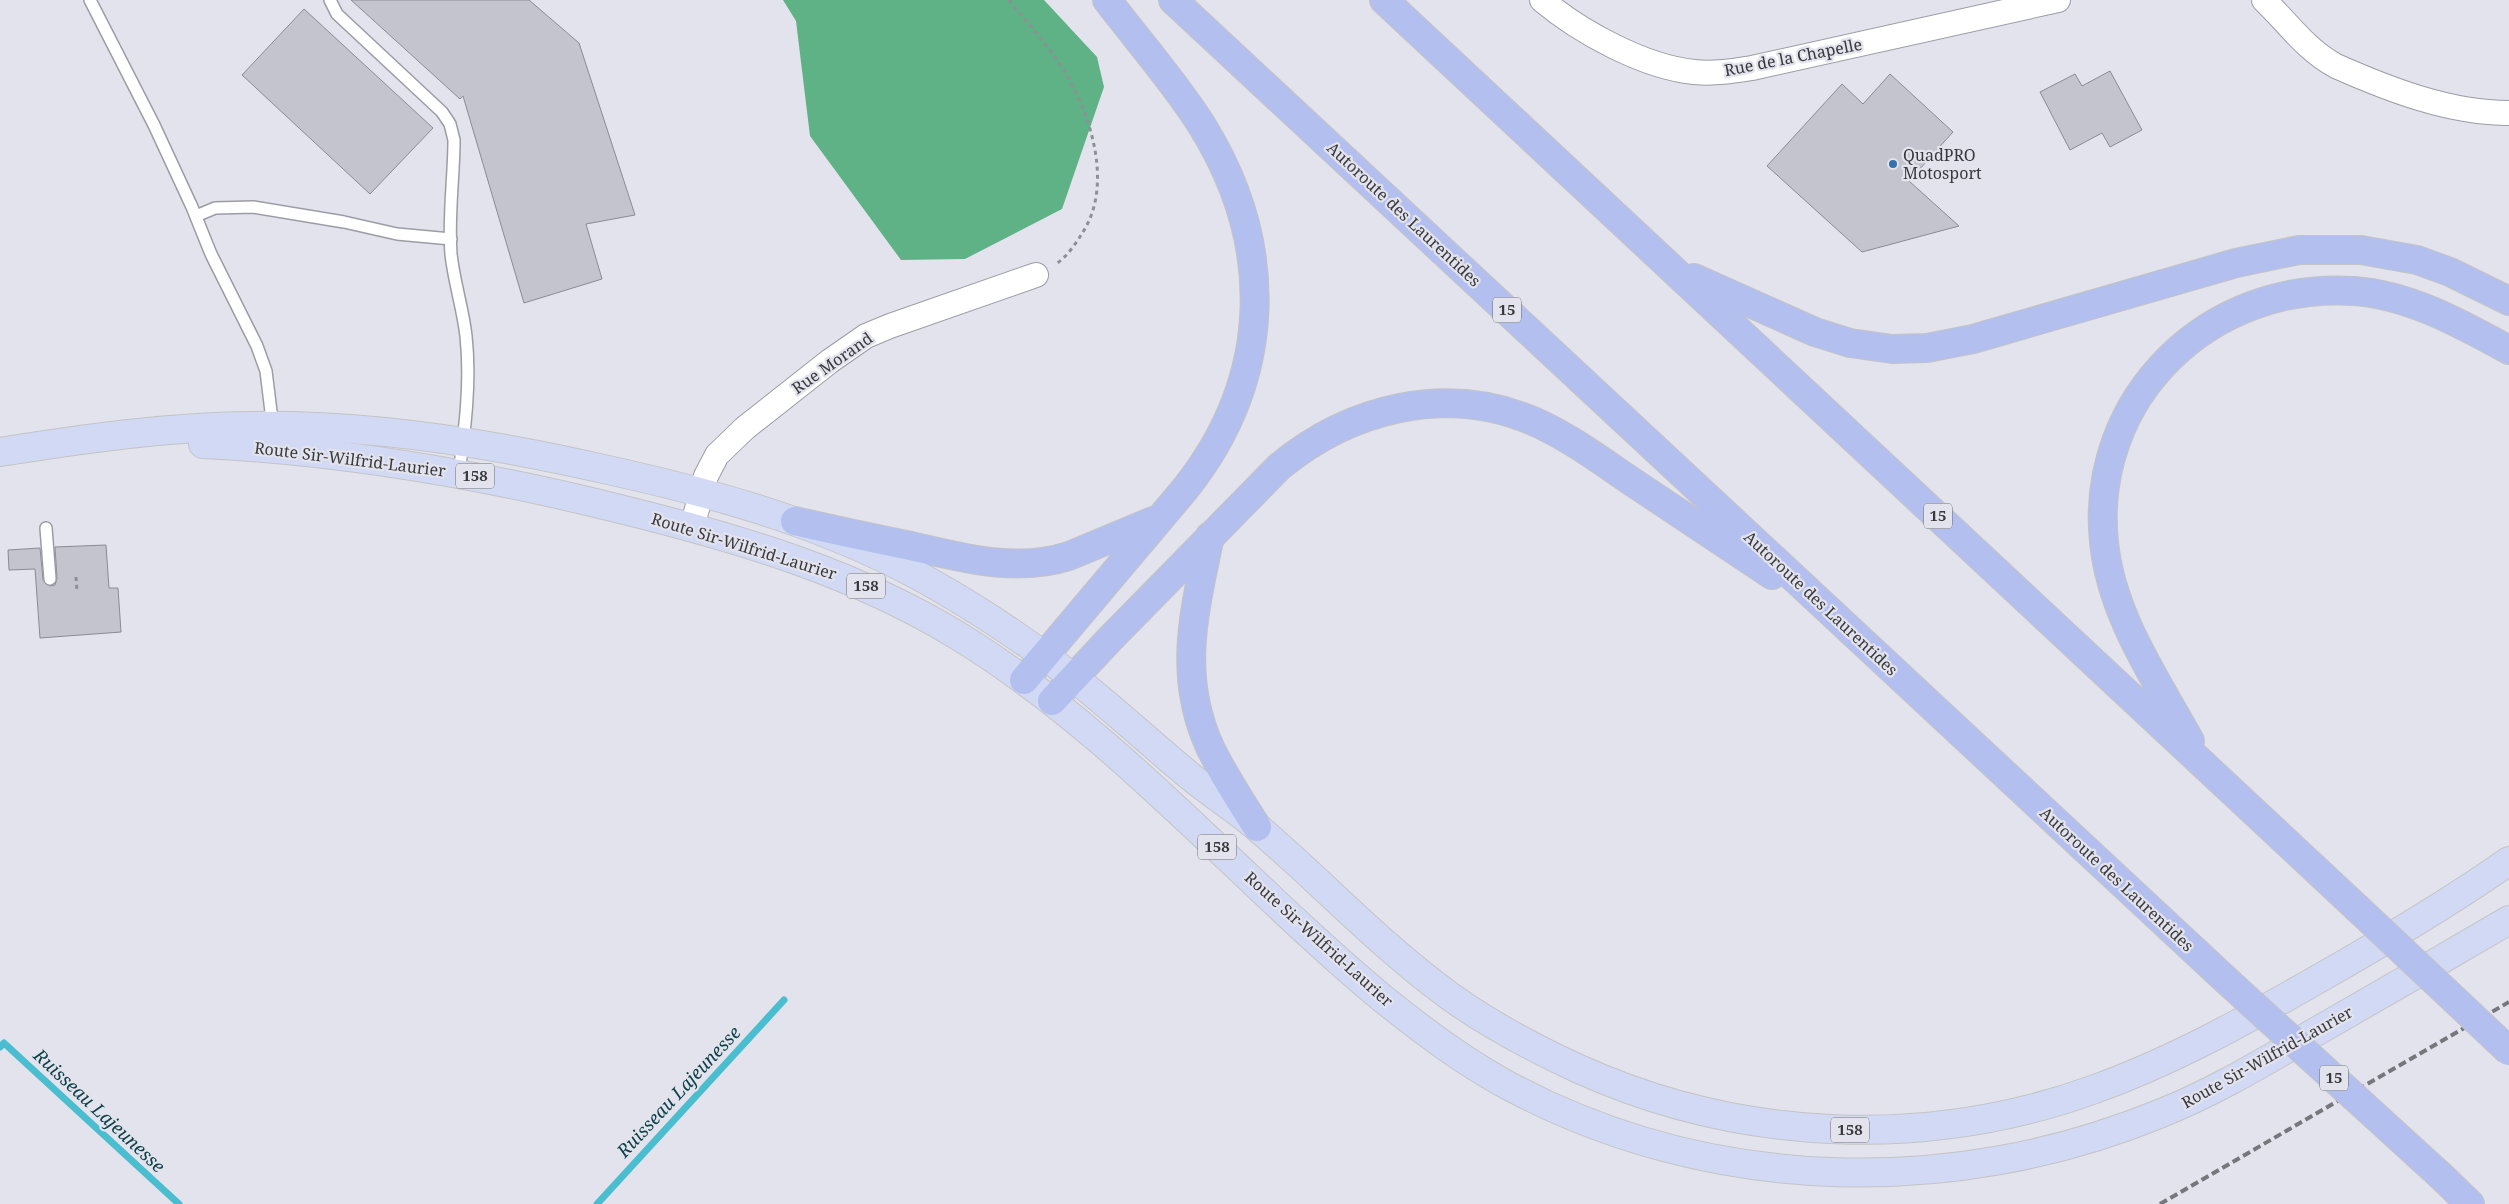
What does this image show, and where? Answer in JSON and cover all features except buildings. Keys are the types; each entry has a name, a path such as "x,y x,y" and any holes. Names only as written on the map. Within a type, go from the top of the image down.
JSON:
{"highway":[{"path":"1024,680 1202,466 1233,406 1245,369 1254,327 1255,278 1247,226 1236,193 1202,126 1157,60 1108,0"},
{"name":"Autoroute des Laurentides","path":"1173,0 2226,980 2470,1204"},
{"name":"15","path":"1384,0 2509,1051"},
{"path":"1674,270 1815,332 1850,343 1892,349 1927,348 1973,339 2236,263 2299,250 2361,250 2417,260 2456,274 2509,301"},
{"path":"2201,762 2128,627 2112,586 2104,544 2102,504 2110,460 2126,419 2148,384 2173,354 2204,328 2241,310 2260,304 2320,292 2356,291 2400,300 2451,320 2509,350"},
{"path":"1052,701 1073,677 1279,467 1333,430 1367,416 1409,405 1448,403 1472,405 1512,413 1555,432 1604,462 1840,621"},
{"path":"795,521 958,558 1017,564 1055,561 1159,518"},
{"path":"1210,536 1191,636 1190,673 1193,697 1202,728 1216,761 1257,827"}],"main road":[{"name":"Route Sir-Wilfrid-Laurier","path":"0,452 58,444 198,443 377,432 463,442 562,459 701,492 795,521 906,569 984,615 1043,655 1073,677 1193,779 1257,827 1430,982 1464,1006 1537,1049 1621,1087 1686,1107 1753,1122 1852,1130 1925,1128 1984,1120 2062,1100 2118,1081 2244,1020 2304,987 2420,921 2509,861"},
{"name":"Route Sir-Wilfrid-Laurier","path":"273,437 562,495 692,527 804,562 868,588 938,624 1024,680 1052,701 1133,770 1373,990 1461,1057 1513,1088 1604,1128 1665,1147 1731,1163 1814,1172 1923,1172 1999,1162 2108,1134 2167,1111 2241,1075 2509,920"}],"street":[{"name":"Rue de la Chapelle","path":"1542,0 1591,33 1636,55 1674,68 1712,73 1752,68 2058,0"},
{"path":"2264,0 2304,42 2323,59 2336,66 2439,103 2483,111 2509,113"},
{"name":"Rue Morand","path":"692,527 701,492 712,462 729,442 847,348 890,326 1036,275"}],"lane":[{"path":"90,0 154,126 196,216 211,254 257,346 266,371 273,437"},
{"path":"330,0 337,14 442,112 450,124 454,140 451,239 455,285 466,335 468,363 459,473"},
{"path":"196,216 215,208 253,207 344,222 396,234 451,239"},
{"path":"46,528 50,579"}],"path":[{"path":"1009,0 1061,66 1079,100 1092,140 1098,182 1095,203 1088,224 1075,244 1058,262 1036,275"},
{"path":"76,577 77,590"}],"green space":[{"path":"783,0 1044,0 1097,57 1104,87 1062,209 965,259 901,260 810,136 796,21"}],"waterway":[{"name":"Ruisseau Lajeunesse","path":"597,1204 784,1000"},
{"name":"Ruisseau Lajeunesse","path":"0,1047 4,1043 179,1204"}],"railway":[{"path":"2160,1204 2509,1002"}],"place":[{"name":"QuadPRO Motosport","path":"1893,164"}]}
